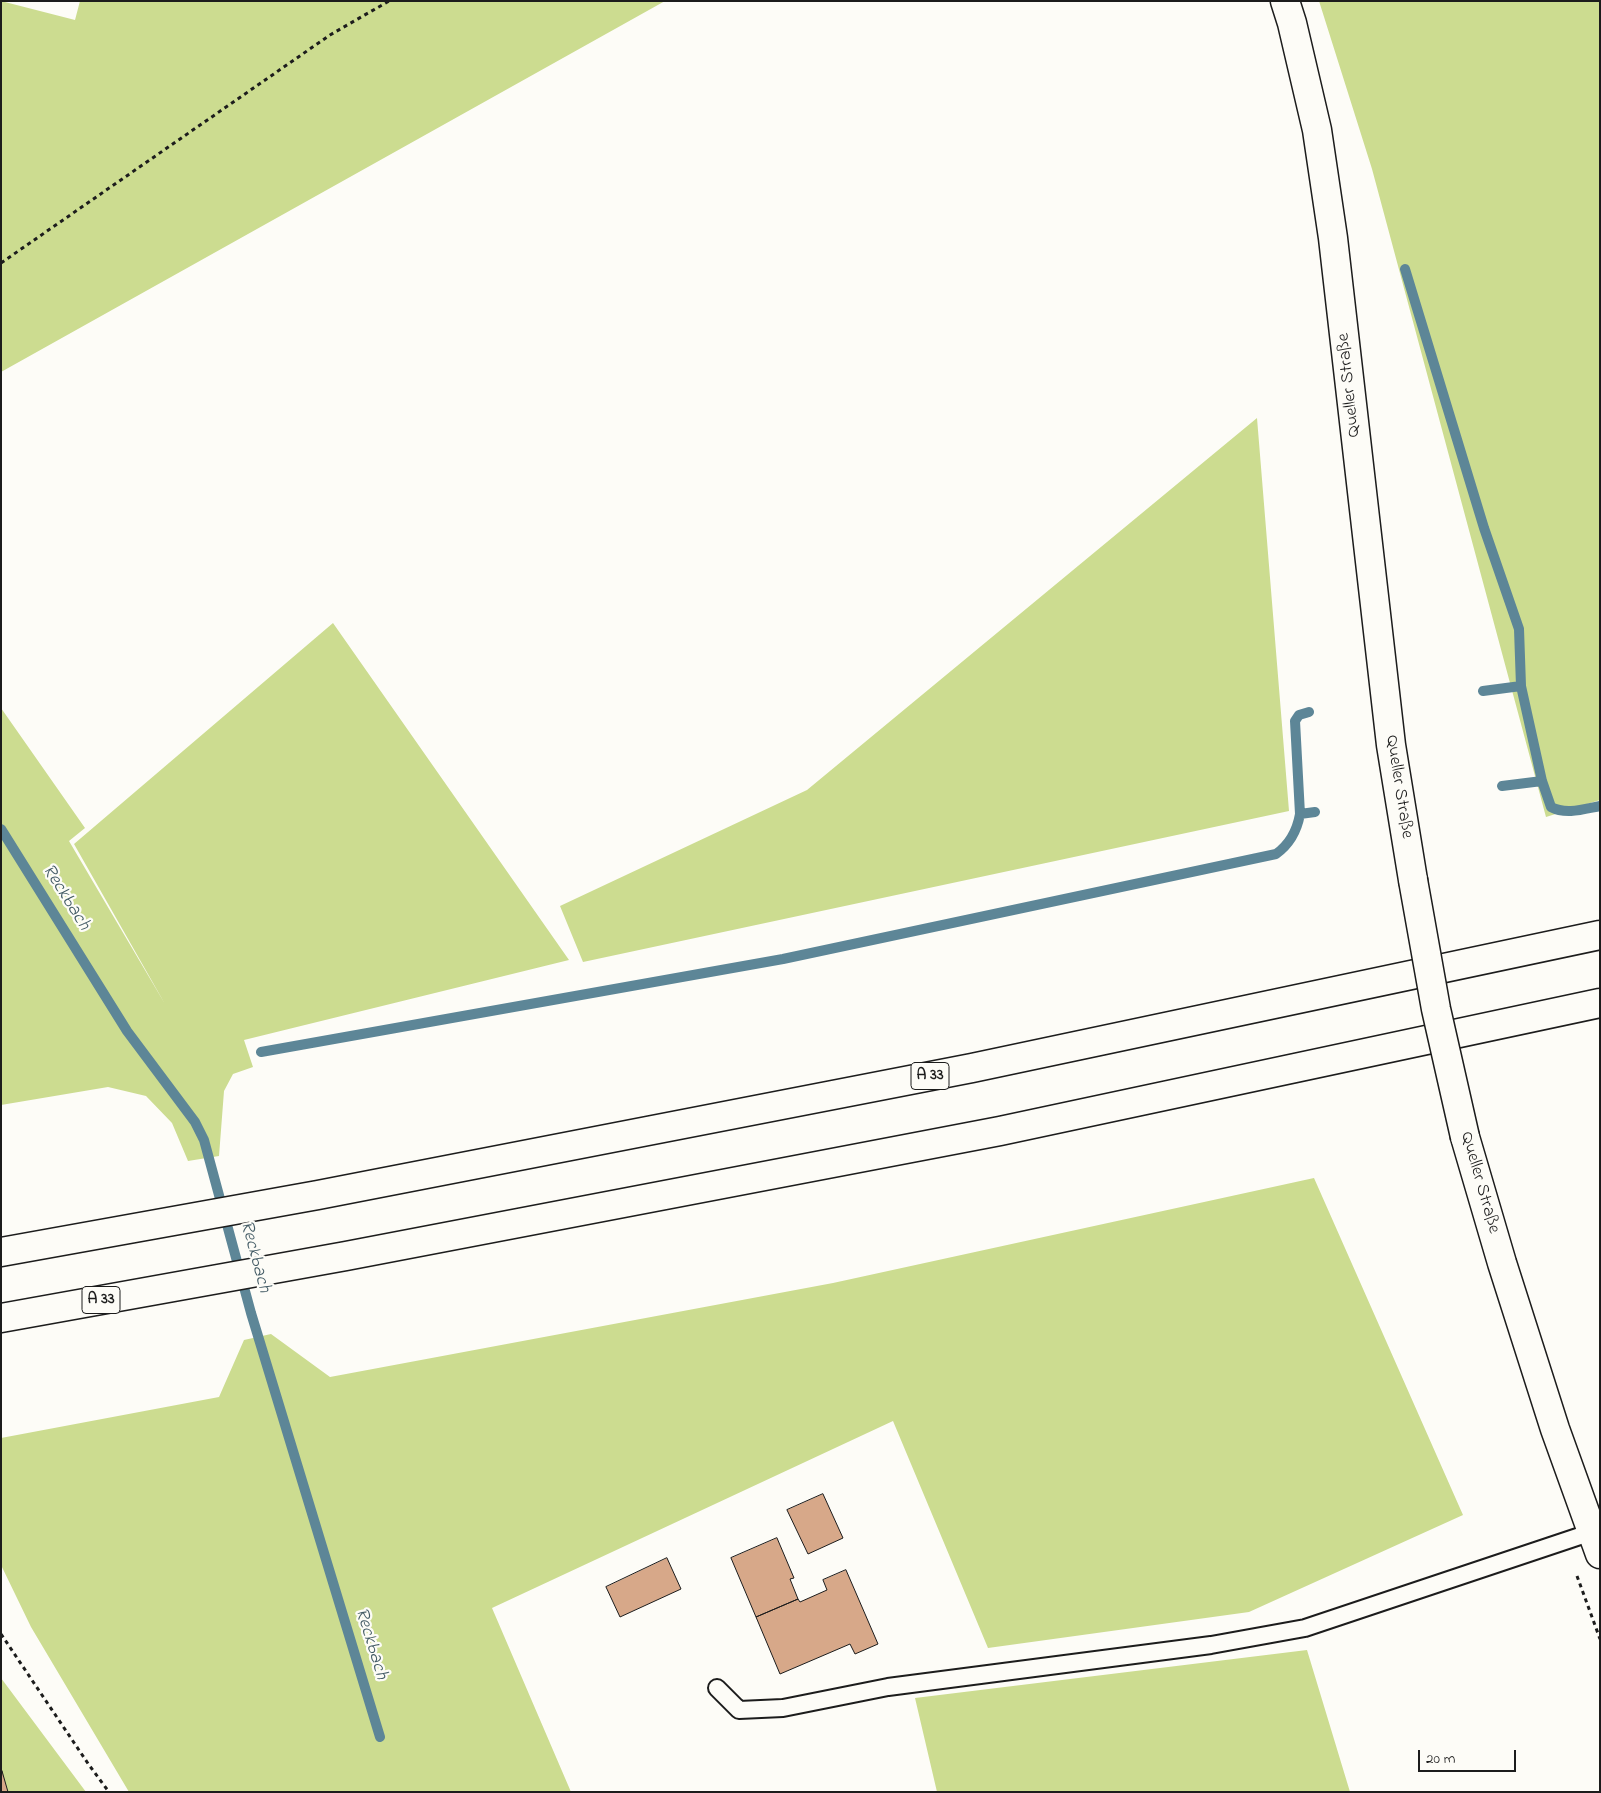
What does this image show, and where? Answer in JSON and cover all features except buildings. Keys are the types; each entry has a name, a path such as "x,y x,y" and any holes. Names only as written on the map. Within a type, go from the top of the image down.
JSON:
{"main road":[{"name":"Queller Straße","path":"1284,1 1292,23 1317,130 1332,228 1391,745 1436,1009 1465,1137 1502,1263 1555,1429 1596,1543"},
{"name":"A 33","path":"1,1252 258,1205 972,1068 1600,935"},
{"name":"A 33","path":"1,1318 273,1269 1000,1131 1600,1003"}],"lane":[{"path":"717,1688 739,1710 784,1708 888,1687 1211,1645 1305,1628 1596,1543"}],"path":[{"path":"1,263 330,34 389,1"},
{"path":"1,1634 89,1765 110,1792"}],"green space":[{"path":"1,1 75,20 80,1 665,1 1,372"},
{"path":"1319,1 1600,1 1600,800 1546,817 1372,169"},
{"path":"1257,418 1289,811 583,962 560,906 807,790"},
{"path":"333,623 569,960 244,1040 253,1067 233,1074 224,1091 219,1156 188,1161 172,1123 146,1096 108,1087 1,1105 1,708 85,828 69,841 165,1004 74,844"},
{"path":"1314,1178 1463,1515 1249,1612 988,1648 893,1421 492,1608 571,1792 129,1792 31,1627 1,1565 1,1438 219,1397 244,1340 271,1334 330,1377 833,1283"},
{"path":"1307,1650 1350,1792 937,1792 915,1698"},
{"path":"1,1678 86,1792 1,1792"}],"waterway":[{"path":"1405,269 1484,528 1519,629 1521,686 1542,781 1551,807 1569,811 1600,806"},
{"path":"1483,691 1521,686"},
{"path":"261,1052 783,959 1276,854 1289,841 1299,820 1295,721 1299,715 1309,712"},
{"path":"1502,786 1542,781"},
{"path":"1300,814 1315,812"},
{"name":"Reckbach","path":"1,829 127,1031 195,1122 204,1140 251,1313 380,1737"}]}
